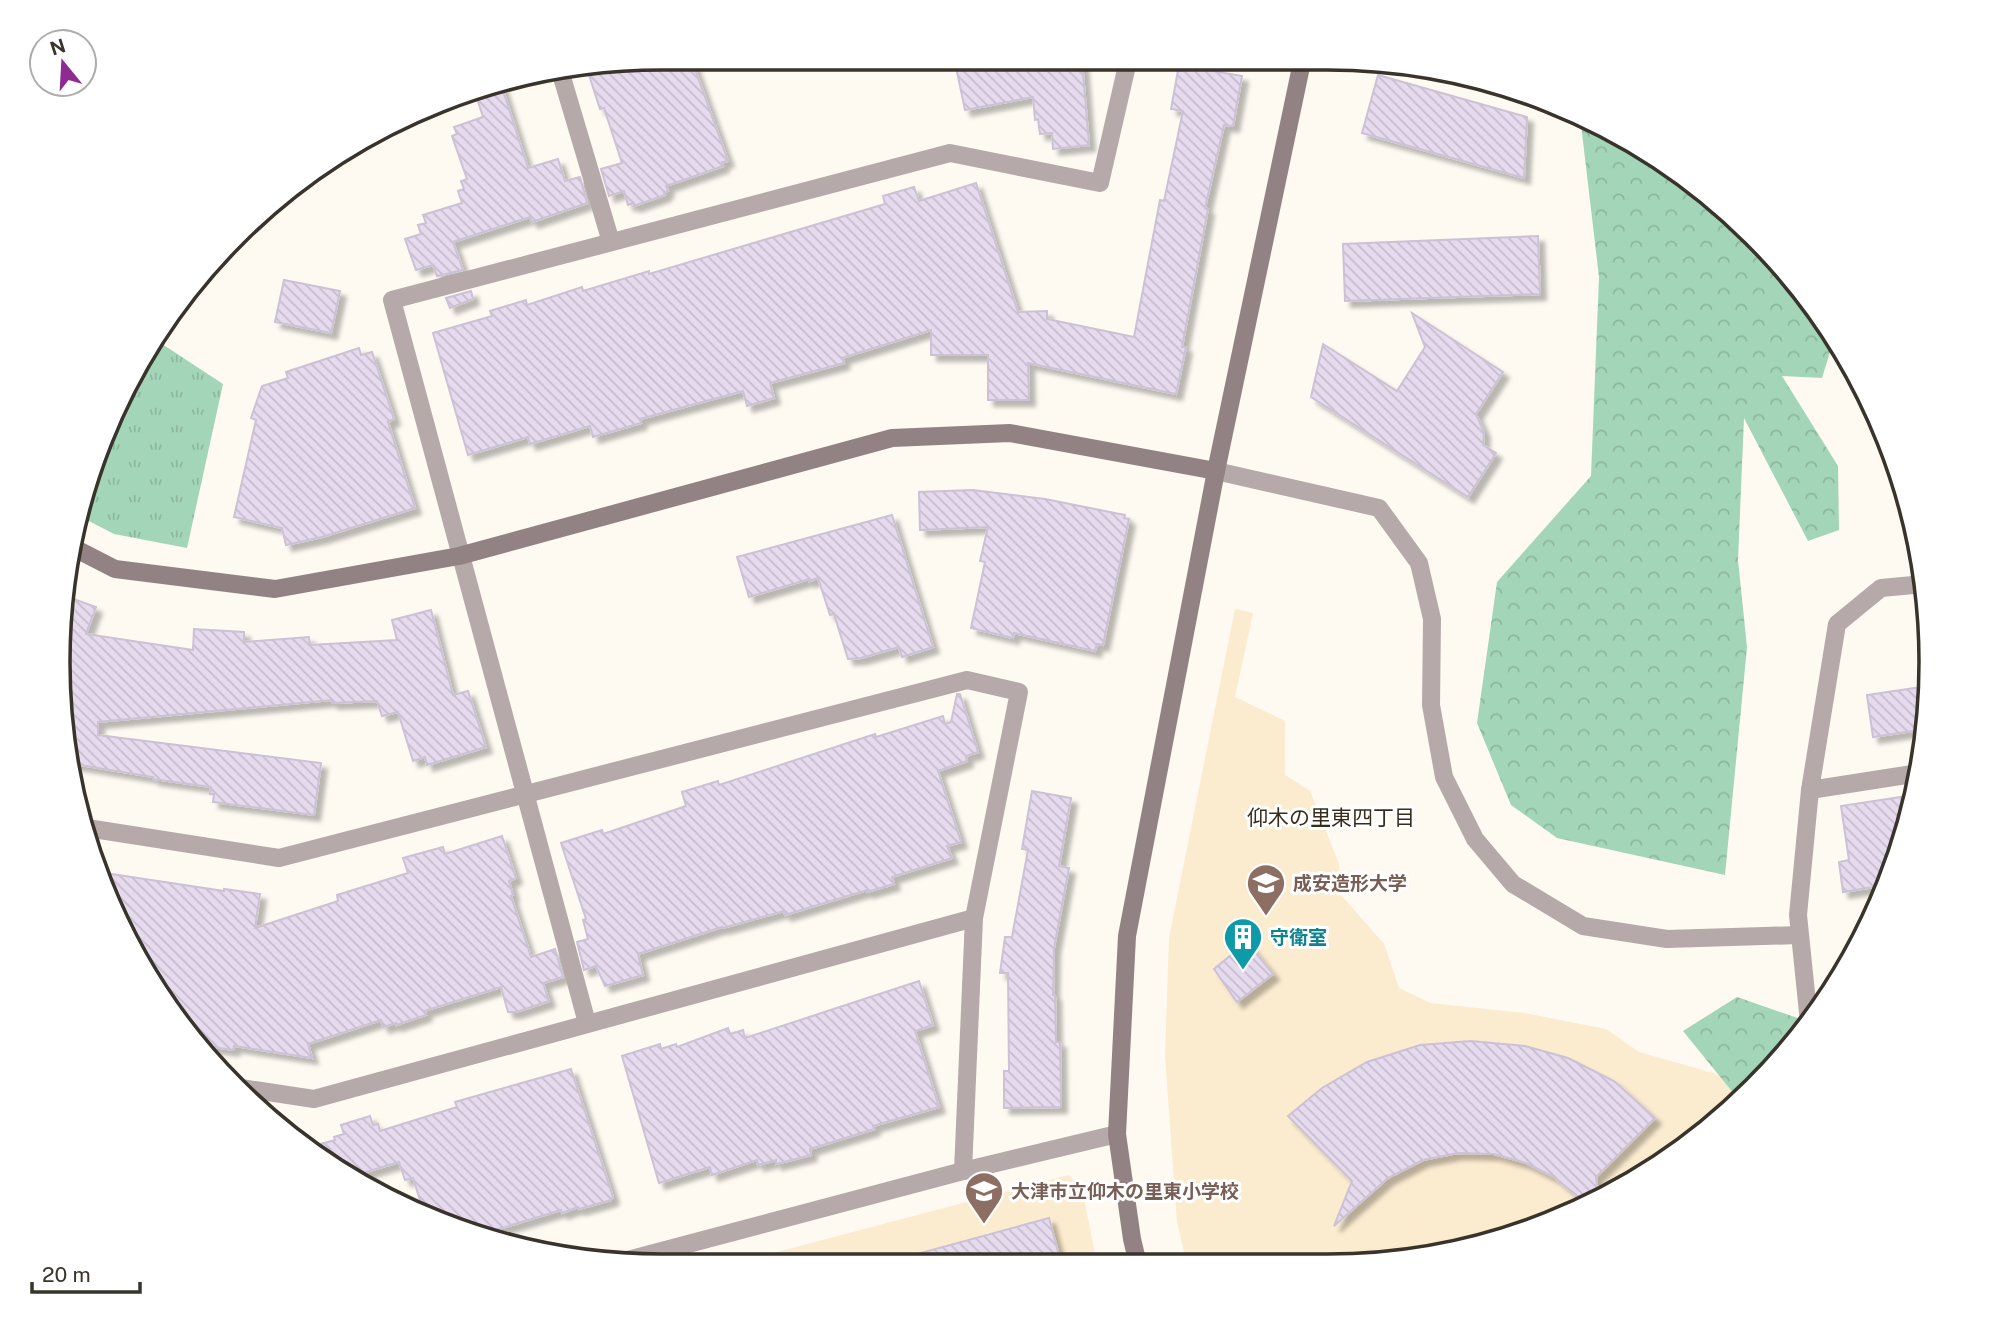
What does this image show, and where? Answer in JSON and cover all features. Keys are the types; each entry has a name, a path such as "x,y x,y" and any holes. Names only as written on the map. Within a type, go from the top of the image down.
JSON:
{"street":[{"path":"587,1023 392,300 950,153 1100,183 1126,70"},
{"path":"1136,1254 1117,1134 1127,936 1216,471 1300,70"},
{"path":"562,79 611,243"},
{"path":"80,551 115,569 275,589 459,556 892,438 1010,433 1216,471 1379,508 1419,563 1432,619 1431,705 1444,777 1475,839 1513,884 1583,926 1667,939 1799,935"},
{"path":"1807,1007 1798,915 1810,790 1837,624 1881,588 1914,584"},
{"path":"94,829 279,858 967,680 1019,692 974,918 963,1171"},
{"path":"1810,790 1908,775"},
{"path":"253,1090 314,1099 974,918"},
{"path":"651,1254 963,1171 1117,1134"}],"shaded area":[{"name":"成安造形大学","path":"1235,609 1253,613 1235,697 1285,721 1285,775 1310,791 1339,864 1341,895 1384,944 1399,988 1430,1003 1524,1013 1606,1029 1639,1052 1720,1075 1737,1089 1687,1132 1623,1175 1554,1209 1517,1223 1442,1243 1366,1253 1185,1254 1177,1222 1165,1056 1169,938"},
{"name":"大津市立仰木の里東小学校","path":"1069,1175 1082,1189 1095,1254 769,1254"}],"green space":[{"path":"1581,128 1656,170 1687,192 1746,243 1797,302 1830,351 1822,378 1782,376 1838,466 1839,530 1808,541 1744,418 1738,560 1747,647 1725,875 1557,838 1511,805 1477,723 1497,582 1591,476 1599,277"},
{"path":"163,344 223,384 187,548 114,534 87,520 90,509 115,435 131,400"},
{"path":"1737,997 1799,1019 1733,1093 1683,1031"}],"building":[{"path":"695,70 728,161 722,162 723,166 666,186 668,191 665,195 634,206 633,203 628,205 624,191 609,196 601,169 622,163 604,108 600,109 589,75 623,71"},
{"path":"957,70 1083,70 1089,145 1053,149 1052,133 1040,134 1038,119 1035,120 1033,97 965,110"},
{"path":"1178,70 1208,70 1242,76 1233,126 1224,125 1205,208 1208,209 1176,394 1028,363 1029,400 988,400 988,355 931,355 931,330 842,358 844,363 770,383 774,398 747,406 743,391 640,419 641,423 593,437 590,426 530,444 528,437 468,455 433,333 492,316 490,311 526,300 527,305 582,287 583,291 649,271 649,274 885,204 883,196 914,187 919,201 976,183 1018,312 1047,311 1047,319 1134,337 1160,200 1164,201 1183,111 1171,109"},
{"path":"1378,75 1527,117 1524,178 1362,133"},
{"path":"503,92 528,168 558,159 565,181 580,177 587,203 532,222 530,217 453,242 463,270 437,276 433,265 416,270 405,239 421,234 418,225 426,223 423,215 462,203 458,191 464,189 461,181 467,179 452,136 457,134 454,127 483,117 477,99"},
{"path":"1538,236 1540,294 1345,301 1343,244"},
{"path":"284,280 340,291 331,333 275,322"},
{"path":"471,291 473,299 450,308 446,298"},
{"path":"1412,313 1503,372 1476,414 1484,432 1483,445 1496,453 1468,497 1311,397 1323,344 1397,391 1425,347"},
{"path":"359,348 361,355 372,352 394,419 388,422 415,508 322,537 286,545 282,528 234,517 256,420 251,418 262,386 288,378 286,372"},
{"path":"973,490 1045,499 1125,515 1124,518 1129,519 1103,645 1097,644 1095,651 1014,633 1013,638 971,628 985,562 980,561 988,527 920,530 919,492"},
{"path":"892,515 933,647 902,657 899,647 848,659 834,614 830,615 818,578 749,597 737,557"},
{"path":"74,599 96,607 86,634 193,650 194,629 244,632 244,642 309,637 310,645 397,640 392,620 431,610 453,695 468,691 486,747 427,765 425,757 413,761 398,712 382,716 377,701 332,703 332,700 98,722 98,735 321,763 314,815 213,802 211,787 79,765 71,701"},
{"path":"1918,687 1915,731 1873,737 1867,695"},
{"path":"957,694 960,694 978,752 966,756 967,761 938,771 961,842 947,846 952,858 892,877 894,884 785,915 784,911 722,927 638,954 643,975 605,986 596,966 584,970 577,942 588,939 583,920 586,919 561,843 602,830 603,834 686,806 682,792 718,781 719,785 875,734 876,737 943,716 945,724 951,722"},
{"path":"1032,791 1071,798 1059,866 1069,868 1054,948 1053,995 1056,1042 1060,1042 1061,1107 1004,1108 1004,1071 1009,1071 1008,973 1000,973 1005,937 1012,937 1028,850 1022,849"},
{"path":"1901,797 1899,815 1875,887 1843,892 1839,862 1849,860 1841,806"},
{"path":"502,836 516,878 509,881 513,895 511,896 531,957 555,949 563,977 543,983 549,1001 508,1012 501,987 424,1011 426,1015 396,1025 383,1027 381,1020 308,1044 312,1058 234,1046 233,1050 213,1047 192,1022 149,958 109,874 260,894 255,928 338,901 337,895 408,873 403,858 443,847 445,854"},
{"name":"守衛室","path":"1247,942 1273,974 1237,1002 1214,969"},
{"path":"919,981 933,1025 915,1031 939,1107 873,1126 874,1129 810,1149 811,1155 776,1164 776,1160 758,1165 757,1160 712,1175 710,1167 659,1183 622,1056 660,1044 661,1049 676,1044 677,1047 728,1028 730,1034 743,1030 745,1038"},
{"path":"1471,1041 1525,1046 1568,1058 1614,1081 1655,1118 1596,1177 1597,1189 1579,1197 1554,1177 1526,1163 1494,1154 1458,1153 1423,1160 1388,1178 1334,1226 1352,1181 1288,1116 1322,1088 1367,1062 1420,1045"},
{"path":"571,1069 613,1197 611,1200 579,1209 578,1207 562,1213 561,1210 496,1230 421,1202 413,1178 405,1180 399,1162 363,1173 319,1144 344,1134 341,1125 370,1116 373,1125 378,1124 380,1131 457,1107 455,1102"},
{"path":"1049,1218 1059,1254 917,1254"}],"place":[{"name":"成安造形大学","path":"1266,917"},
{"name":"守衛室","path":"1243,971"},
{"name":"大津市立仰木の里東小学校","path":"984,1225"}],"district":[{"name":"仰木の里東四丁目","path":"1331,818"}]}
